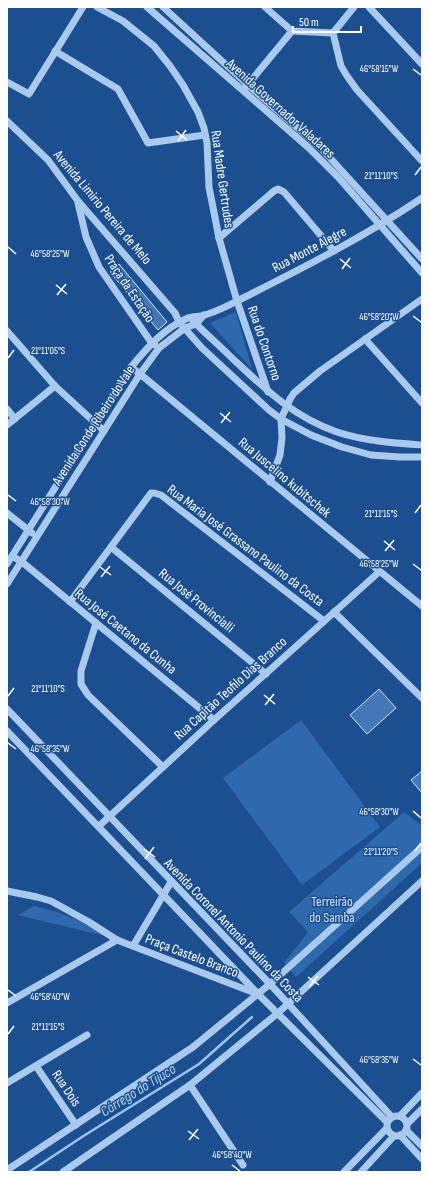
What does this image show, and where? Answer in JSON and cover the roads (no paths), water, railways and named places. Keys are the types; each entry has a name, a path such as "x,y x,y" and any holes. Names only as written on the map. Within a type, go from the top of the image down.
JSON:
{"street":[{"path":"7,82 29,94 82,7"},
{"name":"Rua Madre Gertrudes","path":"97,7 124,21 154,46 170,66 198,112 207,143 209,187 219,238 237,302"},
{"name":"Avenida Governador Valadares","path":"147,7 245,87 299,128 335,162 422,259"},
{"name":"Avenida Governador Valadares","path":"163,7 293,135 338,177 422,273"},
{"path":"163,21 175,7"},
{"path":"265,7 292,31 333,33"},
{"path":"333,33 354,7"},
{"path":"369,7 422,64"},
{"path":"245,87 292,31"},
{"path":"333,33 339,60 346,76 422,161"},
{"path":"56,51 118,88 148,143 205,135"},
{"name":"Avenida Limirio Pereira de Melo","path":"7,121 48,160 78,201 176,313 179,322 202,348 269,410 281,419 311,435 371,455 422,457"},
{"path":"293,135 299,128"},
{"path":"219,238 278,189 284,192 334,251"},
{"name":"Rua Monte Alegre","path":"179,322 190,317 204,315 237,302 334,251 387,221 422,198"},
{"name":"Praça da Estação","path":"78,201 86,237 92,254 99,267 152,342 159,348"},
{"path":"270,482 280,455 282,438 281,419 286,406 294,394 303,384 422,299"},
{"name":"Rua do Contorno","path":"237,302 268,392"},
{"path":"176,313 190,317 268,392 286,406 321,426 357,438 422,446"},
{"name":"Rua Monte Alegre","path":"185,328 196,324 204,315"},
{"name":"Avenida Conde Ribeiro do Vale","path":"7,564 94,423 131,367 152,342 179,322"},
{"name":"Avenida Conde Ribeiro do Vale","path":"7,584 140,374 159,348 185,328"},
{"path":"7,331 55,386 104,431"},
{"path":"364,339 422,403"},
{"name":"Rua Juscelino kubitschek","path":"131,367 422,606"},
{"path":"7,425 55,386"},
{"path":"7,409 15,419"},
{"name":"Rua Maria José Grassano Paulino da Costa","path":"111,547 151,494 154,493 161,495 324,621"},
{"path":"7,513 28,531 37,536"},
{"path":"70,602 111,547"},
{"name":"Rua José Provincialli","path":"111,547 266,674"},
{"name":"Rua José Caetano da Cunha","path":"12,556 22,562 214,720"},
{"name":"Rua Capitão Teofilo Dias Branco","path":"99,826 214,720 379,572"},
{"path":"334,612 422,698"},
{"path":"96,623 81,671 81,684 88,695 163,767"},
{"name":"Avenida Coronel Antonio Paulino da Costa","path":"7,709 270,984 391,1121"},
{"name":"Avenida Coronel Antonio Paulino da Costa","path":"7,731 258,994 391,1121"},
{"path":"7,1170 181,1056 270,984 422,847"},
{"path":"63,1172 190,1085 278,1013 422,881"},
{"path":"133,946 171,882"},
{"name":"Praça Castelo Branco","path":"7,891 38,897 52,902 89,922 117,940 258,994"},
{"path":"206,939 217,929"},
{"path":"7,1003 117,940"},
{"path":"7,1083 87,1035"},
{"name":"Rua Dois","path":"36,1066 76,1125"},
{"path":"190,1085 243,1165"},
{"path":"344,1172 391,1121 422,1093"},
{"path":"361,1172 422,1109"},
{"path":"391,1121 404,1119 402,1131 422,1159"},
{"path":"391,1121 389,1133 402,1131 422,1146"},
{"path":"361,1155 369,1163"}],"waterway":[{"name":"Córrego do Tijuco","path":"29,1172 85,1135 199,1064 252,1017"}],"park label":[{"name":"Terreirão do Samba","path":"332,910"}]}
